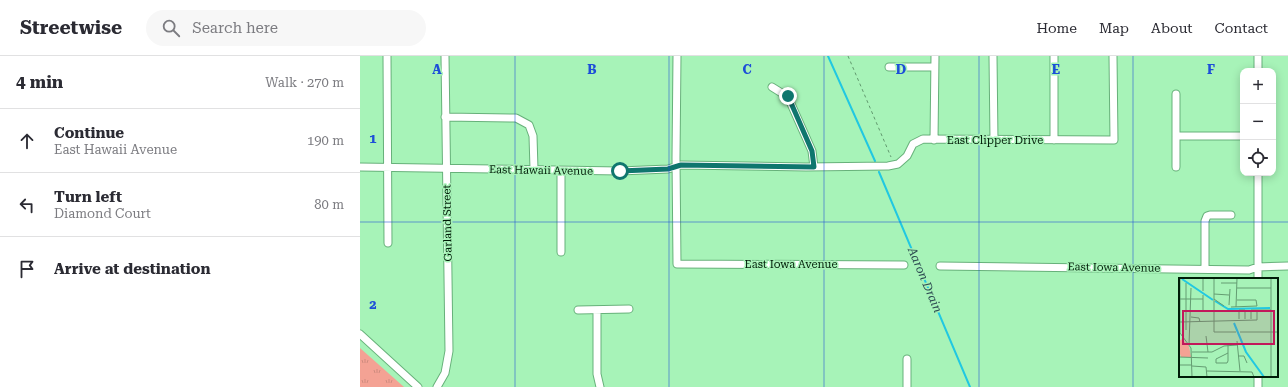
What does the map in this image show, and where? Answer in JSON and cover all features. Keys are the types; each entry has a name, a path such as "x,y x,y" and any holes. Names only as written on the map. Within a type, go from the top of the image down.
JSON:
{"street":[{"path":"387,56 388,243"},
{"name":"Garland Street","path":"437,387 445,373 449,350 445,56"},
{"path":"676,167 677,56"},
{"path":"934,140 935,56"},
{"path":"993,56 994,140"},
{"name":"East Clipper Drive","path":"892,166 898,164 907,156 913,144 922,139 1054,140 1054,56"},
{"path":"1054,140 1114,140 1113,56"},
{"path":"1258,56 1258,68"},
{"path":"889,67 934,67"},
{"path":"772,87 788,96 812,151 814,167"},
{"path":"1176,94 1176,167"},
{"path":"446,117 516,118 529,125 533,136 534,169"},
{"path":"1176,136 1240,136"},
{"name":"East Hawaii Avenue","path":"360,167 534,169 561,171 668,169 681,165 814,167 892,166"},
{"name":"East Iowa Avenue","path":"676,167 677,264 904,265"},
{"path":"561,171 561,252"},
{"path":"1258,176 1258,278"},
{"path":"1205,269 1205,220 1207,216 1232,215"},
{"name":"East Iowa Avenue","path":"940,266 1249,270 1258,267 1288,266"},
{"path":"578,310 629,309"},
{"path":"596,310 598,374 600,387"},
{"path":"360,334 418,387"},
{"path":"906,360 907,387"}],"path":[{"path":"848,56 892,166"}],"green space":[{"path":"360,348 404,387 360,387"}],"waterway":[{"name":"Aaron Drain","path":"828,56 875,161"},
{"name":"Aaron Drain","path":"879,172 970,387"}],"route":[{"path":"620,171 668,169 681,165 814,167 812,151 788,96"}]}
